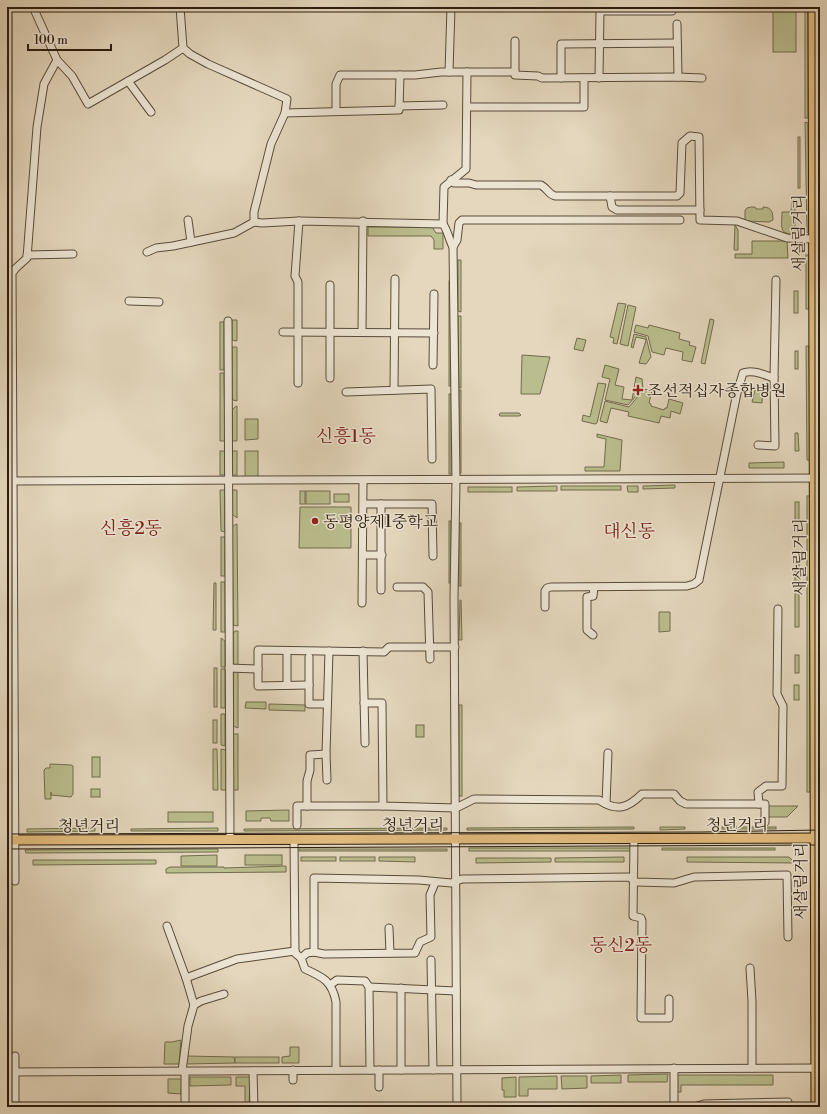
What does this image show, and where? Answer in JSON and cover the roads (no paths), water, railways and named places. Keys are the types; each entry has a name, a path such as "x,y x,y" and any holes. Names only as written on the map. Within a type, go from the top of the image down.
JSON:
{"main road":[{"name":"새살림거리","path":"813,7 813,239 817,478 818,1069 816,1107"},
{"name":"청년거리","path":"11,840 817,838"}],"street":[{"path":"33,7 57,60 72,76 88,104 183,48"},
{"path":"180,7 183,48 190,54 208,64 287,99 285,113 271,144 254,212 254,222"},
{"path":"449,72 451,7"},
{"path":"599,78 600,11 672,11"},
{"path":"677,24 678,77"},
{"path":"515,42 515,75 538,76 542,78 702,78"},
{"path":"561,78 561,44 677,43"},
{"path":"15,881 11,840 13,482 12,273 27,258 28,255 37,127 44,84 57,60"},
{"path":"457,1107 454,647 456,480 453,247 444,224 444,187 466,169 468,72"},
{"path":"336,111 336,84 340,75 515,72"},
{"path":"285,113 398,110 400,75"},
{"path":"468,107 584,107 584,78"},
{"path":"128,81 151,112"},
{"path":"399,106 443,105"},
{"path":"451,180 454,183 468,183 476,185 541,185 545,187 550,195 555,196 677,196 680,193 682,143 690,136 699,137 700,220 737,221 786,238 813,239"},
{"path":"610,196 612,207 617,210 700,210"},
{"path":"188,220 191,242"},
{"path":"453,247 457,240 459,223 462,220 680,220"},
{"path":"298,383 298,282 295,276 299,221"},
{"path":"147,252 156,248 173,246 234,233 254,222 363,221 444,224"},
{"path":"362,332 363,221"},
{"path":"28,255 73,254"},
{"path":"394,390 395,279"},
{"path":"758,445 775,446 774,378 776,280"},
{"path":"330,285 330,378"},
{"path":"433,365 434,294"},
{"path":"129,302 158,302"},
{"path":"228,321 230,840"},
{"path":"284,332 434,333"},
{"path":"545,607 545,591 547,588 687,586 694,584 699,580 737,393 743,373 758,373 774,378"},
{"path":"346,392 431,389 432,459"},
{"path":"13,482 817,478"},
{"path":"362,603 363,480"},
{"path":"364,504 432,504 433,556"},
{"path":"381,504 381,590"},
{"path":"363,555 382,555"},
{"path":"397,587 423,587 428,592 430,659"},
{"path":"593,635 587,630 587,597 593,596 594,587"},
{"path":"759,804 758,792 766,786 782,786 783,706 777,694 778,609"},
{"path":"309,685 258,686 258,650 384,652 389,646 454,647"},
{"path":"287,651 287,685"},
{"path":"327,780 326,754 329,651"},
{"path":"364,651 365,744"},
{"path":"309,657 309,704 327,704"},
{"path":"229,668 258,669"},
{"path":"364,703 382,703 383,806"},
{"path":"307,806 307,781 310,770 310,755 326,754"},
{"path":"606,804 608,754"},
{"path":"297,825 297,806 456,808 474,799 481,799 599,800 613,806 626,806 632,804 642,794 674,794 680,801 686,804 765,804 765,822"},
{"path":"634,839 633,916 641,918 642,921 640,1018 669,1018 669,998"},
{"path":"294,840 295,953 301,958 305,969 320,976 330,985 334,992 336,1002 336,1070"},
{"path":"314,952 314,878 419,880 435,883 451,883 462,879 629,877 636,882 674,883 694,878 787,875 788,937"},
{"path":"301,958 307,953 314,952 324,954 415,953 420,942 431,937 430,895 435,883"},
{"path":"167,926 194,1005 187,1032 184,1071 185,1107"},
{"path":"389,928 390,953"},
{"path":"186,978 237,959 295,951"},
{"path":"431,960 433,1070"},
{"path":"750,968 752,1001 752,1068"},
{"path":"330,985 337,980 364,981 370,987 456,991"},
{"path":"370,987 370,1070"},
{"path":"401,1070 402,988"},
{"path":"194,1005 200,1001 224,994"},
{"path":"15,1056 15,1107"},
{"path":"7,1072 674,1068 818,1069"},
{"path":"674,1068 674,1107"},
{"path":"293,1070 293,1080"},
{"path":"379,1070 379,1087"},
{"path":"253,1071 254,1107"},
{"path":"694,1107 704,1104 788,1102 788,1107"}],"tram line":[{"path":"7,834 702,832 820,830"},
{"path":"7,849 820,845"}],"place":[{"name":"조선적십자종합병원","path":"638,390"},
{"name":"동평양제1중학교","path":"315,521"}],"district":[{"name":"신흥1동","path":"346,436"},
{"name":"신흥2동","path":"131,528"},
{"name":"대신동","path":"629,531"},
{"name":"동신2동","path":"621,945"}]}
